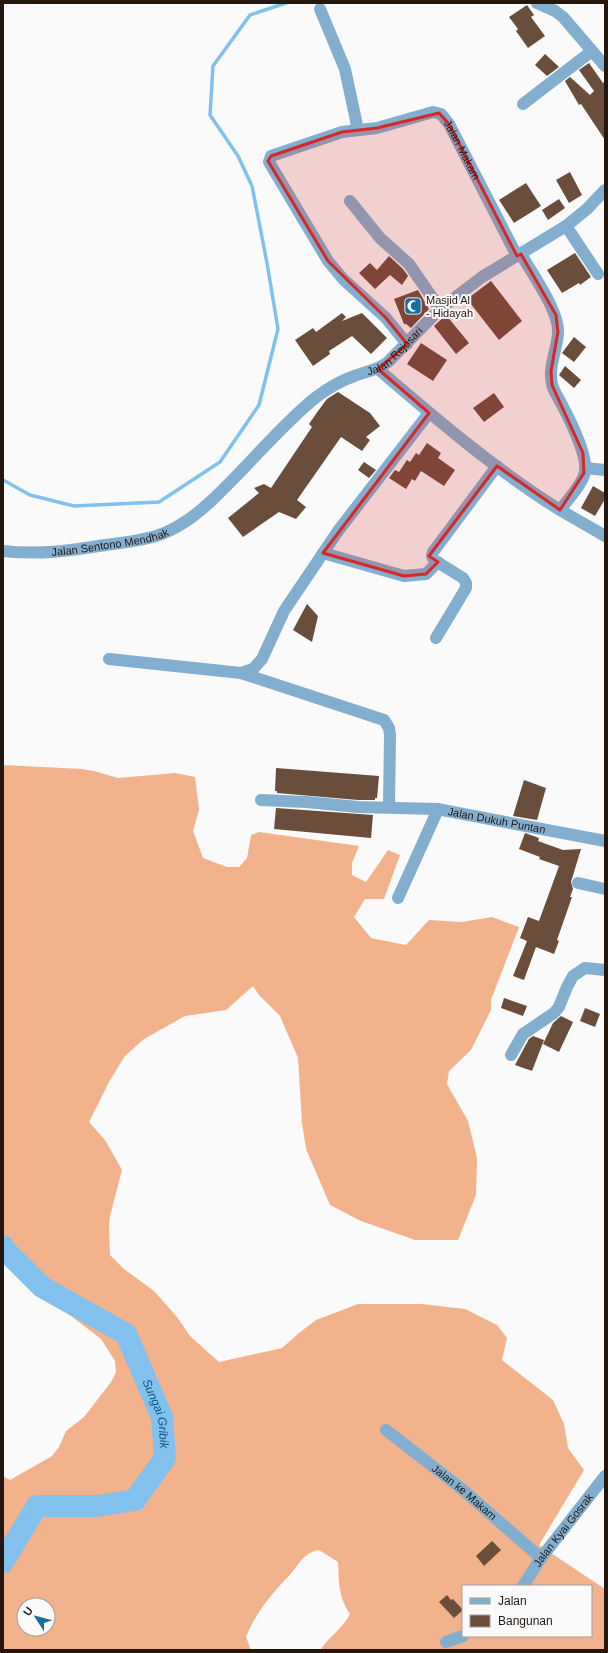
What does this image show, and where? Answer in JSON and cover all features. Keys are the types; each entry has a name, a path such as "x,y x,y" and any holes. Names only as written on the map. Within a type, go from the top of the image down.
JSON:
{"street":[{"path":"537,3 555,11 563,17 605,66"},
{"path":"320,9 345,70 358,130"},
{"path":"523,104 592,51"},
{"name":"Jalan Makam","path":"407,344 386,318 343,279 328,261 269,162 271,156 342,132 377,128 433,112 441,114 449,124 519,255 556,315 558,332 551,370 552,385 570,420 583,453 585,468"},
{"name":"Jalan Rejosari","path":"209,503 286,425 315,398 336,383 358,374 378,370 407,344 440,309 482,277 566,226 587,209 605,190"},
{"path":"350,201 380,238 412,267 440,309"},
{"path":"566,226 598,274"},
{"path":"378,370 497,466 560,510 605,536"},
{"path":"241,673 253,669 262,659 284,611 323,553 338,531 429,412"},
{"path":"436,638 466,588 466,583 463,578 438,562 432,556 433,552 497,466"},
{"path":"560,510 580,481 585,468 605,470"},
{"name":"Jalan Sentono Mendhak","path":"3,551 25,553 64,552 135,541 170,530 209,503"},
{"path":"323,553 404,576 426,574 438,562"},
{"path":"109,659 241,673 384,720 389,728 390,735 389,807"},
{"path":"262,800 306,802 358,807 437,809"},
{"name":"Jalan Dukuh Puntan","path":"398,898 437,809 605,841"},
{"path":"578,883 605,889"},
{"path":"510,1055 523,1034 554,1013 559,1007 573,976 585,968 605,970"},
{"name":"Jalan ke Makam","path":"386,1430 462,1489 540,1558"},
{"name":"Jalan Kyai Gosrak","path":"524,1585 540,1558 605,1476"},
{"path":"446,1642 462,1636"}],"highlighted area":[{"path":"439,113 449,124 517,256 521,254 556,315 558,332 551,371 552,385 583,453 584,473 560,510 497,466 429,556 438,562 426,574 404,576 323,553 429,413 378,369 407,344 386,318 328,261 268,161 271,156 342,132 377,128"}],"shaded area":[{"path":"3,765 82,769 118,778 175,773 195,777 199,810 193,831 203,858 227,867 239,867 247,858 251,835 259,832 359,846 352,863 352,875 366,882 388,850 400,855 384,899 365,899 354,917 371,938 406,945 429,920 462,922 492,917 519,927 491,1000 491,1010 471,1050 449,1071 447,1084 468,1121 477,1158 476,1195 458,1240 415,1240 361,1221 330,1205 306,1149 302,1123 298,1058 280,1016 259,995 253,986 226,1010 185,1016 144,1039 125,1056 109,1082 89,1122 105,1140 122,1170 110,1216 110,1255 124,1269 154,1291 177,1317 190,1336 219,1362 282,1348 316,1320 358,1304 421,1304 465,1309 497,1325 507,1338 502,1360 553,1400 564,1424 568,1448 584,1470 539,1545 605,1589 605,1650 320,1650 344,1624 350,1614 341,1595 338,1562 319,1550 304,1557 264,1606 246,1637 251,1650 3,1650 3,1476 10,1480 52,1456 59,1447 66,1431 84,1417 111,1382 116,1372 115,1361 101,1339 49,1299 3,1260"}],"building":[{"path":"527,5 534,15 531,17 545,36 528,48 516,31 518,29 509,17"},
{"path":"545,54 559,67 547,76 535,65"},
{"path":"589,63 603,83 605,82 605,140 581,104 579,105 565,81 570,77 590,95 594,91 579,70"},
{"path":"570,172 582,195 569,203 556,180"},
{"path":"526,183 541,206 514,223 499,200"},
{"path":"559,199 565,208 548,220 542,210"},
{"path":"575,253 591,277 580,285 579,283 562,293 547,270"},
{"path":"389,256 408,276 402,285 390,275 375,289 359,273 370,263 377,270"},
{"path":"491,281 522,321 499,340 467,299"},
{"name":"Masjid Al - Hidayah","path":"418,290 429,309 411,328 404,324 394,299"},
{"path":"342,313 346,317 342,321 362,313 387,338 371,354 352,336 329,351 330,354 313,366 295,340 313,328 316,332"},
{"path":"446,315 469,343 456,354 434,326"},
{"path":"574,337 586,347 574,362 562,353"},
{"path":"421,343 447,360 433,381 407,364"},
{"path":"565,366 581,380 574,388 559,375"},
{"path":"338,392 370,413 380,426 366,437 370,440 362,451 341,437 297,500 306,507 296,519 279,512 243,537 228,518 259,493 254,488 264,484 271,488 312,427 309,424 318,411 327,399"},
{"path":"494,393 504,407 484,422 473,408"},
{"path":"427,443 441,453 438,458 455,470 444,486 421,471 415,481 412,479 406,489 389,478 395,470 399,472 407,460 410,462 416,453 419,455"},
{"path":"364,462 376,470 369,478 358,470"},
{"path":"593,486 605,493 605,499 595,516 581,508"},
{"path":"307,604 318,616 312,642 293,630"},
{"path":"276,768 379,776 377,798 375,798 375,800 358,800 277,793 277,791 275,791"},
{"path":"524,780 546,788 537,820 513,816"},
{"path":"276,808 373,815 371,838 274,829"},
{"path":"525,833 539,838 538,841 563,850 581,849 571,882 573,889 570,897 572,897 557,940 559,941 554,954 536,947 524,980 513,976 527,941 520,938 528,917 539,921 559,866 539,859 540,857 519,849"},
{"path":"504,998 527,1006 523,1016 501,1008"},
{"path":"585,1008 600,1014 595,1027 580,1021"},
{"path":"561,1016 573,1022 559,1052 543,1044 553,1023"},
{"path":"533,1036 544,1040 532,1071 515,1065 529,1039"},
{"path":"492,1541 501,1550 484,1566 476,1556"},
{"path":"447,1595 451,1600 453,1599 462,1609 462,1611 454,1618 439,1602"}],"waterway":[{"path":"3,480 30,495 74,506 159,502 220,462 259,405 278,329 252,186 238,156 210,115 213,66 250,15 286,3"},
{"name":"Sungai Gribik","path":"3,1246 4,1249 42,1287 126,1334 162,1417 165,1458 135,1500 97,1506 37,1506 3,1562"}],"place":[{"name":"Masjid Al - Hidayah","path":"413,306"}]}
